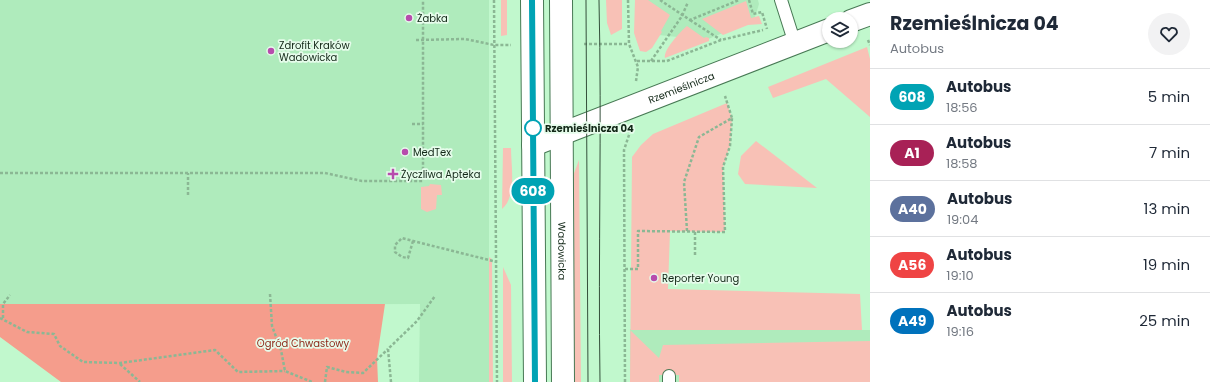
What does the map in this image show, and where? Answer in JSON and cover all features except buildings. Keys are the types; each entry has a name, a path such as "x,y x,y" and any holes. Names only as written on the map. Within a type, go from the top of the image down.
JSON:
{"main road":[{"path":"532,0 535,382"},
{"name":"Wadowicka","path":"561,0 564,382"},
{"path":"858,18 870,14"},
{"name":"Rzemieślnicza","path":"533,145 822,33"}],"lane":[{"path":"781,0 795,44"}],"path":[{"path":"0,173 325,173 362,182 423,181 423,0"},
{"path":"494,0 497,382"},
{"path":"628,0 629,44 637,61 638,67"},
{"path":"660,0 682,16 721,40"},
{"path":"690,20 739,0"},
{"path":"749,0 753,14 762,12 767,29"},
{"path":"651,62 682,16 688,2"},
{"path":"637,61 667,62 721,40 788,23"},
{"path":"416,40 465,39 494,45 510,45"},
{"path":"868,40 870,45"},
{"path":"582,44 629,44"},
{"path":"625,269 638,269 638,231 725,232 723,167 730,146 732,118 725,96"},
{"path":"686,231 684,182 699,137 732,118"},
{"path":"412,124 423,124"},
{"path":"625,382 624,150 630,128"},
{"path":"188,173 188,195"},
{"path":"695,231 695,255"},
{"path":"414,241 408,258 402,258 395,252 395,245 402,238 414,241 497,262"},
{"path":"270,294 272,326 281,350 286,371"},
{"path":"10,295 3,304 2,318 27,332 54,334 60,346 83,362 120,363 215,350 238,372 286,371 312,382"},
{"path":"325,382 327,367 346,372 363,373 417,321 435,296"},
{"path":"388,349 391,382"},
{"path":"120,363 140,382"}],"shaded area":[{"path":"0,0 489,0 489,382 419,382 420,304 0,305"},
{"path":"501,0 507,0 507,35 501,36"},
{"path":"606,0 622,0 622,29 611,35 607,23"},
{"path":"635,0 648,0 670,15 652,48 646,52 640,51 634,33"},
{"path":"640,0 758,0 759,4 754,20 706,40 640,33"},
{"path":"746,1 751,18 759,16 762,24 748,25 723,35 702,19"},
{"path":"687,26 704,38 709,38 709,41 665,58 667,50 677,36"},
{"path":"867,47 870,59 870,117 826,79 773,98 768,87"},
{"path":"727,103 732,118 730,146 723,167 725,232 670,231 668,289 860,294 862,330 630,330 632,157 641,145 653,134"},
{"path":"756,141 817,188 745,184 738,174 741,156"},
{"path":"503,148 511,148 512,180 510,197 502,209"},
{"path":"579,160 581,382 573,382 573,176"},
{"path":"430,184 441,185 442,195 437,195 436,209 427,212 421,209 421,187 429,186"},
{"path":"489,257 492,259 493,382 489,382"},
{"path":"503,267 511,285 512,382 503,382"},
{"path":"630,329 870,330 870,382 630,382"},
{"path":"630,330 659,358 663,345 870,341 870,382 679,382 679,375 659,375 659,382 630,382"}],"green space":[{"name":"Ogród Chwastowy","path":"0,304 385,304 377,358 378,382 61,382 0,337"}],"tram line":[{"path":"586,0 588,382"},
{"path":"599,0 600,382"}],"bus line":[{"name":"608","path":"532,0 531,45 535,382"}],"place":[{"name":"Żabka","path":"409,18"},
{"name":"Zdrofit Kraków Wadowicka","path":"271,51"},
{"name":"Rzemieślnicza 04","path":"533,128"},
{"name":"MedTex","path":"405,152"},
{"name":"Życzliwa Apteka","path":"393,174"},
{"name":"Reporter Young","path":"654,278"}]}
